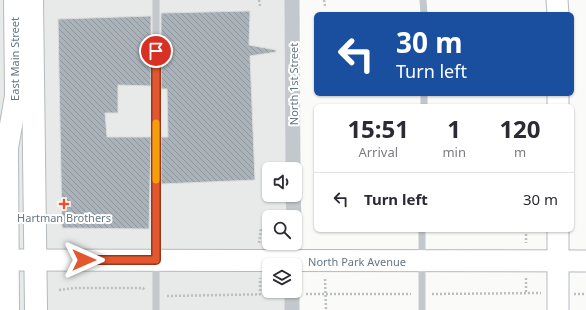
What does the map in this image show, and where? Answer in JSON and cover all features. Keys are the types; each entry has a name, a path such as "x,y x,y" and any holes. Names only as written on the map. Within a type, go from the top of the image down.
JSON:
{"main road":[{"name":"East Main Street","path":"8,310 4,260 7,148 16,96 15,0"},
{"name":"East Main Street","path":"32,0 36,310"}],"street":[{"name":"North 1st Street","path":"292,0 293,162"},
{"path":"557,0 558,12"},
{"path":"558,232 558,302"},
{"name":"North Park Avenue","path":"4,260 156,260 292,256 422,261 586,261"},
{"path":"292,298 292,310"}],"lane":[{"path":"156,0 156,310"},
{"path":"423,0 424,12"},
{"path":"422,232 422,310"}],"path":[{"path":"259,0 260,6"},
{"path":"324,0 325,6"},
{"path":"59,290 74,288 143,288 150,295"},
{"path":"302,293 422,294 558,302 586,294"},
{"path":"161,296 262,294"}],"shaded area":[{"path":"0,0 285,0 286,162 262,162 262,202 286,202 287,210 262,210 262,250 287,250 287,258 262,258 262,298 287,298 287,310 0,310"}],"building":[{"path":"250,11 249,45 276,50 276,52 250,56 255,180 161,184 161,137 168,137 167,89 161,89 161,13"},
{"path":"151,16 151,86 118,85 118,113 105,113 107,137 151,137 149,229 62,228 58,19"}],"slow traffic":[{"path":"156,123 156,180"}],"place":[{"name":"Hartman Brothers","path":"64,204"}],"route":[{"path":"84,260 156,260 156,51"}]}
